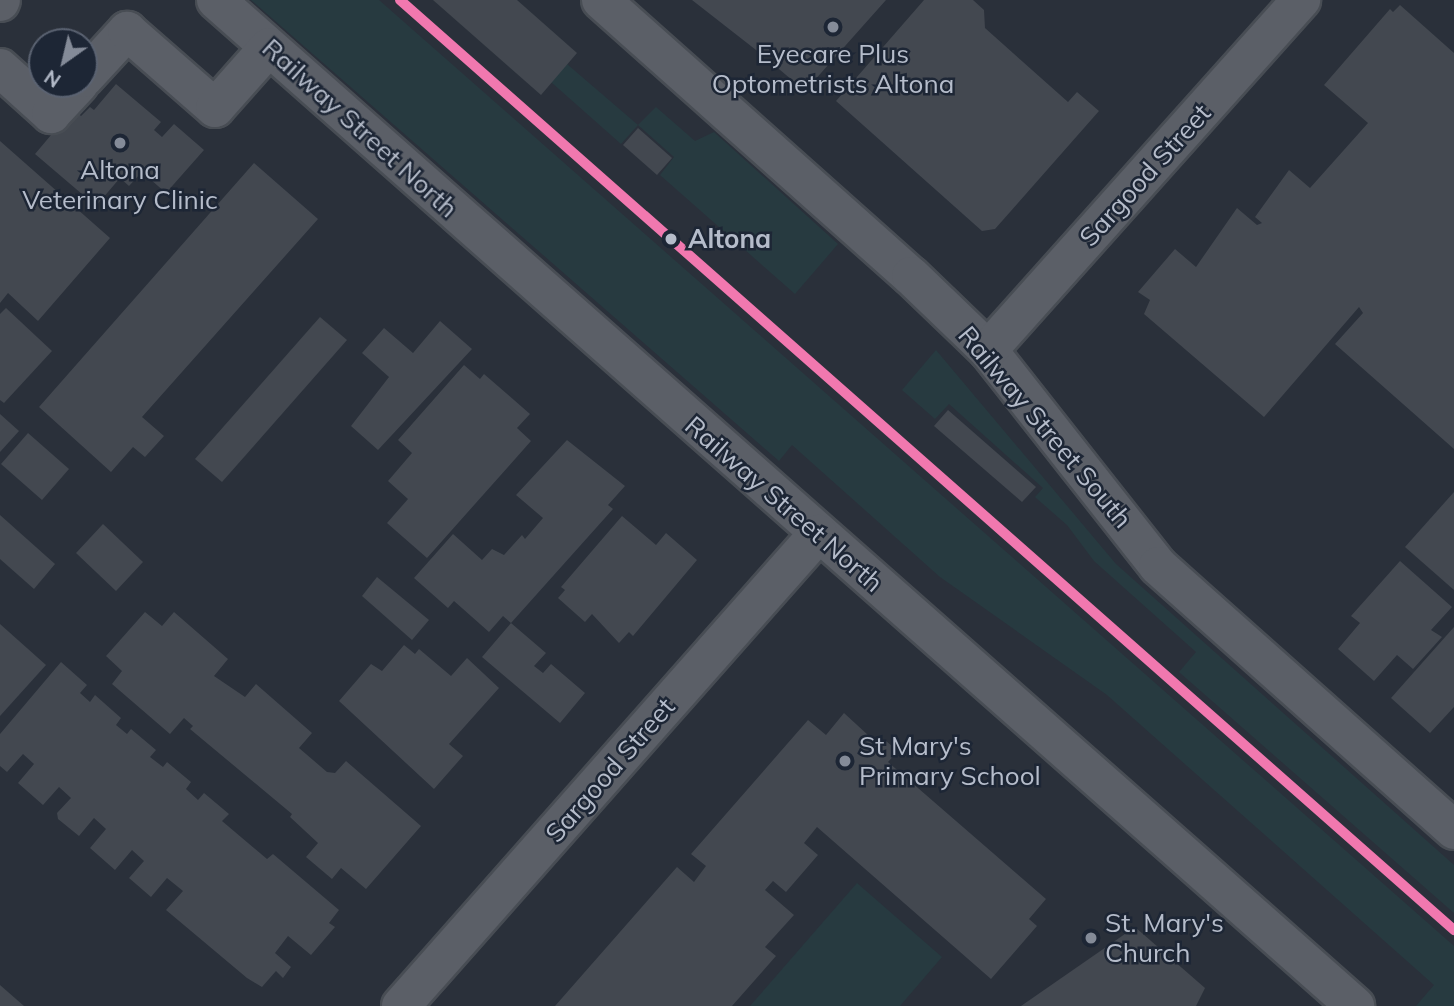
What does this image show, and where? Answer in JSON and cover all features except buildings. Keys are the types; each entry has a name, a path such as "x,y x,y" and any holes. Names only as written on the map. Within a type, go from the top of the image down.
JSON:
{"street":[{"name":"Railway Street North","path":"216,0 1355,1006"},
{"name":"Railway Street South","path":"601,0 911,276 988,351 1158,566 1454,830"},
{"name":"Sargood Street","path":"988,351 1301,0"},
{"path":"98,63 127,31 215,108 269,47"},
{"path":"0,68 28,93"},
{"path":"33,98 51,114 66,98"},
{"name":"Sargood Street","path":"401,1006 818,534"}],"shaded area":[{"path":"251,0 379,0 1454,946 1454,1006 1416,1006 1434,985 1107,695 940,577 792,445 779,461"},
{"path":"567,64 638,125 621,144 551,82"},
{"path":"656,107 695,141 714,132 838,244 795,294 660,175 674,157 638,125"},
{"path":"936,350 1116,564 1454,865 1454,913 1179,672 1196,652 1094,561 1067,525 1035,497 1043,488 949,404 935,419 902,390"},
{"path":"857,883 942,957 900,1006 750,1006"}],"transit line":[{"path":"400,0 1454,930"}],"place":[{"name":"Eyecare Plus Optometrists Altona","path":"833,27"},
{"name":"Altona Veterinary Clinic","path":"120,143"},
{"name":"Altona","path":"671,239"},
{"name":"St Mary's Primary School","path":"845,761"},
{"name":"St. Mary's Church","path":"1091,938"}]}
